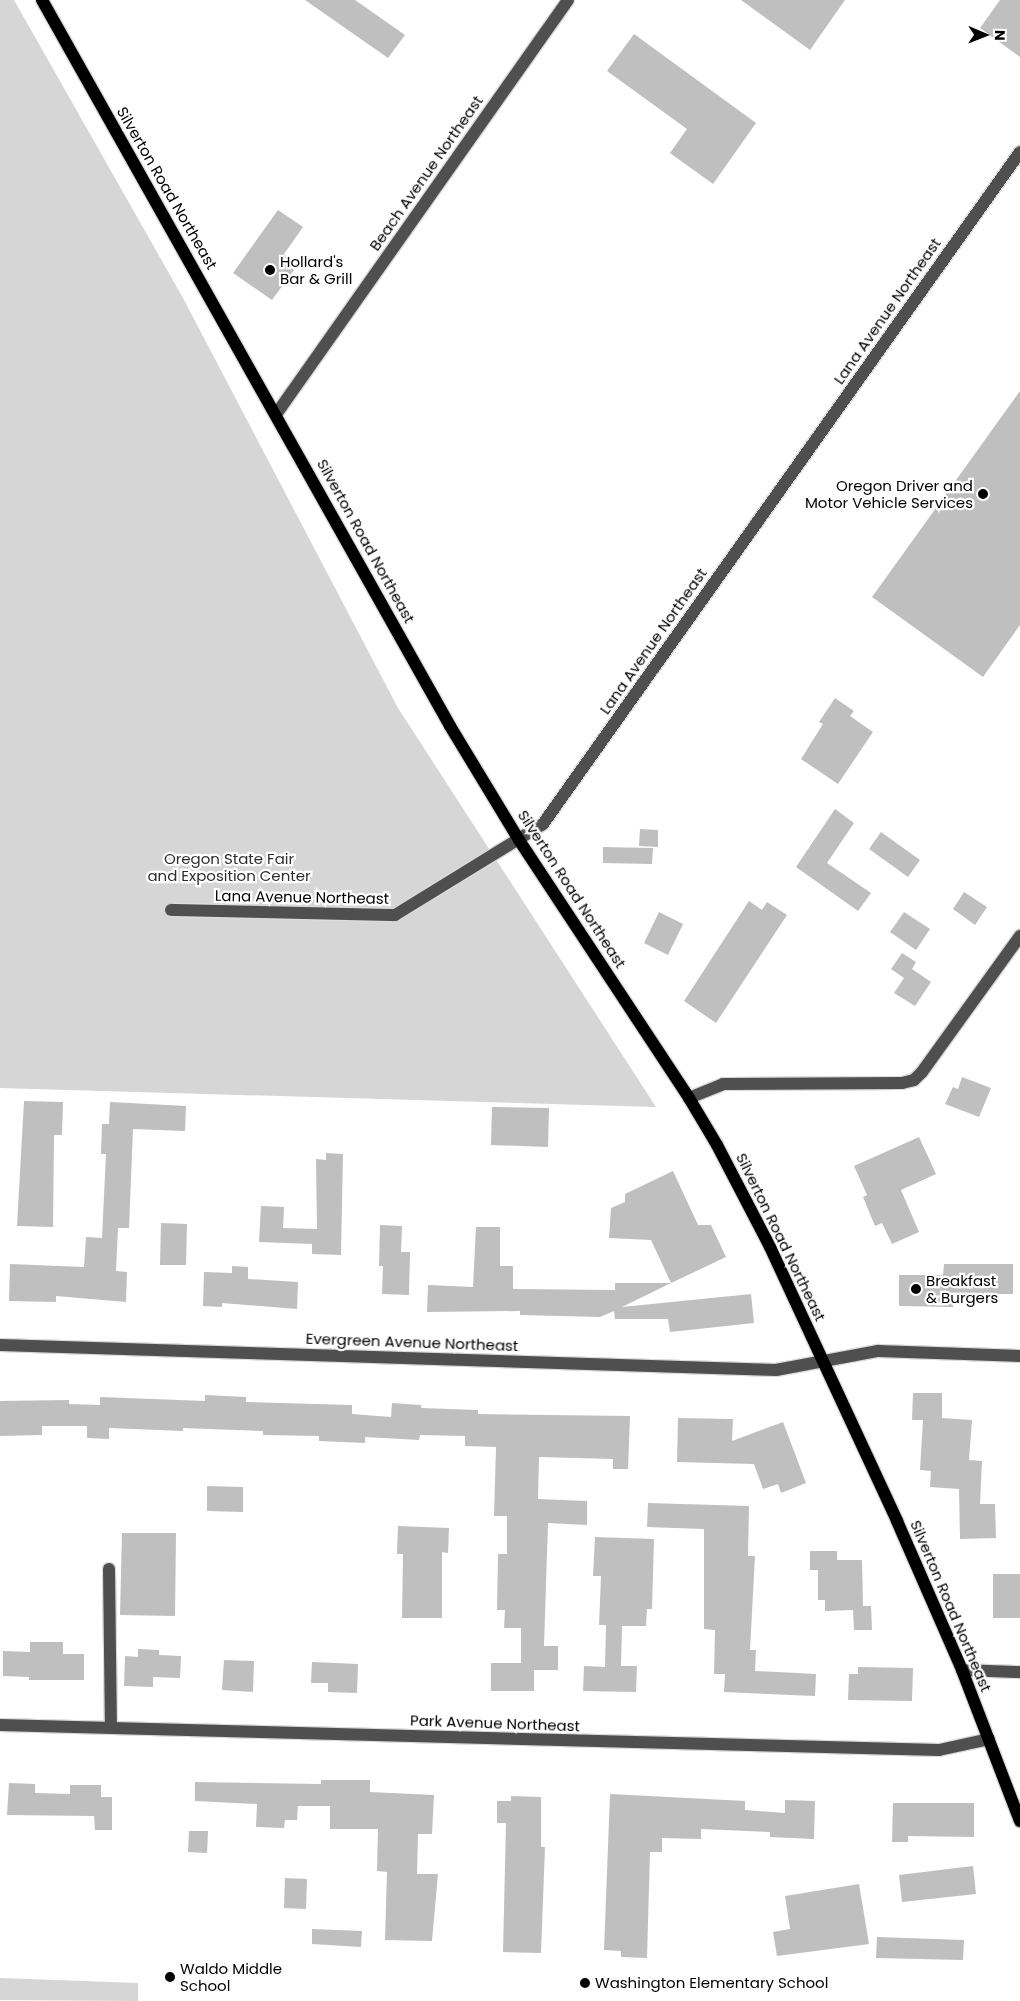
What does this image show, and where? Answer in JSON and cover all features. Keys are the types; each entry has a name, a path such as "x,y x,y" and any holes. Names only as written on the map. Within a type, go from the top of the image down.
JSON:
{"main road":[{"name":"Silverton Road Northeast","path":"42,0 277,413 450,726 519,840 689,1098 770,1247 962,1670 1020,1821"}],"street":[{"name":"Beach Avenue Northeast","path":"277,413 568,0"},
{"name":"Lana Avenue Northeast","path":"171,910 395,915 519,840 547,819 1020,152"},
{"path":"689,1098 723,1084 902,1083 914,1080 1020,936"},
{"name":"Evergreen Avenue Northeast","path":"0,1345 776,1370 878,1351 1020,1356"},
{"path":"109,1569 111,1728"},
{"path":"962,1670 1020,1672"},
{"name":"Park Avenue Northeast","path":"0,1725 929,1749 989,1739"}],"green space":[{"name":"Oregon State Fair and Exposition Center","path":"0,0 14,0 183,298 398,708 656,1107 0,1088"},
{"path":"0,1978 138,1983 138,2001 0,2000"}],"building":[{"path":"305,0 355,0 405,35 388,58"},
{"path":"741,0 845,0 810,50"},
{"path":"1000,0 1020,0 1020,57 980,28"},
{"path":"634,34 756,123 713,184 670,153 687,129 607,71"},
{"path":"278,210 303,227 284,254 289,258 285,264 294,270 272,300 233,273"},
{"name":"Oregon Driver and Motor Vehicle Services","path":"1020,391 1020,625 983,677 872,597"},
{"path":"835,698 854,711 850,716 873,732 838,784 801,759 823,724 819,722"},
{"path":"835,809 854,823 827,863 871,893 858,911 796,867"},
{"path":"640,829 658,830 658,847 639,846"},
{"path":"881,832 920,860 908,877 869,849"},
{"path":"603,847 653,848 652,864 603,863"},
{"path":"964,892 987,907 975,925 953,909"},
{"path":"749,901 762,910 767,902 787,915 716,1023 684,1001"},
{"path":"659,912 683,924 668,955 644,943"},
{"path":"904,912 930,929 916,950 890,932"},
{"path":"902,953 916,962 912,969 931,982 915,1006 894,993 904,978 891,969"},
{"path":"962,1077 991,1088 979,1117 945,1104 953,1087 958,1089"},
{"path":"24,1101 63,1102 62,1135 54,1135 53,1227 17,1226"},
{"path":"110,1102 186,1106 185,1131 133,1129 129,1228 118,1228 116,1271 127,1272 126,1302 56,1296 56,1302 9,1301 10,1264 84,1267 86,1237 102,1238 106,1154 101,1154 102,1124 109,1124"},
{"path":"492,1107 549,1108 548,1147 491,1145"},
{"path":"919,1137 936,1174 901,1190 919,1232 892,1244 882,1223 875,1226 863,1197 867,1195 854,1166"},
{"path":"326,1153 343,1154 341,1255 312,1254 312,1244 259,1242 261,1206 284,1207 283,1228 317,1229 316,1159 326,1160"},
{"path":"673,1171 698,1225 711,1225 726,1257 671,1283 651,1240 609,1238 611,1208 625,1202 625,1194"},
{"path":"161,1223 187,1224 186,1265 160,1265"},
{"path":"380,1225 402,1226 401,1252 410,1252 409,1295 382,1294 383,1266 379,1266"},
{"path":"476,1227 500,1227 500,1266 513,1266 513,1289 615,1290 615,1283 671,1283 622,1307 751,1294 754,1323 670,1332 668,1319 615,1319 614,1311 600,1317 520,1315 520,1311 427,1312 428,1285 473,1287"},
{"path":"944,1264 1013,1264 1013,1294 953,1294 953,1307 899,1306 899,1275 943,1275"},
{"path":"232,1266 248,1267 248,1279 298,1282 297,1309 222,1303 222,1307 203,1306 204,1272 232,1273"},
{"path":"913,1393 942,1393 942,1418 972,1420 969,1460 982,1461 980,1504 995,1504 996,1538 960,1539 959,1489 930,1487 931,1471 920,1470 923,1420 912,1420"},
{"path":"205,1395 246,1397 246,1402 352,1405 352,1414 391,1417 392,1403 421,1405 421,1408 478,1410 478,1414 630,1416 628,1469 613,1469 613,1459 539,1457 538,1499 587,1501 587,1525 548,1523 544,1646 558,1646 558,1670 534,1670 534,1691 491,1691 491,1663 521,1663 521,1628 504,1628 505,1610 497,1610 498,1554 507,1554 507,1516 494,1516 496,1447 465,1446 465,1436 420,1435 419,1440 365,1437 365,1443 319,1441 319,1436 263,1435 263,1431 183,1428 183,1431 109,1428 109,1439 87,1438 87,1426 42,1426 42,1435 0,1436 0,1401 69,1400 69,1404 100,1405 100,1397 205,1401"},
{"path":"678,1418 733,1419 732,1441 783,1422 806,1483 781,1493 778,1484 763,1489 754,1464 677,1462"},
{"path":"207,1486 243,1487 243,1512 207,1511"},
{"path":"648,1503 749,1506 748,1556 755,1556 750,1650 756,1650 755,1671 816,1674 815,1696 724,1692 725,1674 714,1674 715,1630 704,1629 704,1529 647,1527"},
{"path":"398,1526 449,1528 448,1553 442,1552 442,1618 402,1618 403,1554 397,1554"},
{"path":"122,1533 176,1533 175,1616 120,1615"},
{"path":"595,1537 654,1539 652,1609 647,1609 646,1626 622,1626 621,1666 637,1666 636,1692 583,1691 584,1666 605,1667 606,1625 599,1625 601,1576 593,1576"},
{"path":"810,1551 837,1551 837,1560 862,1560 863,1606 871,1606 872,1630 854,1630 853,1610 825,1611 825,1600 818,1600 818,1570 810,1570"},
{"path":"993,1574 1020,1574 1020,1618 993,1618"},
{"path":"30,1642 63,1642 63,1654 84,1654 84,1680 29,1680 29,1677 3,1676 3,1651 30,1652"},
{"path":"138,1649 159,1650 159,1655 181,1656 180,1678 153,1677 153,1687 124,1686 125,1656 138,1657"},
{"path":"224,1660 254,1661 253,1692 222,1690"},
{"path":"312,1662 358,1664 357,1693 328,1692 328,1683 311,1683"},
{"path":"858,1667 913,1668 912,1701 848,1700 849,1674 858,1674"},
{"path":"321,1780 370,1780 370,1792 434,1795 432,1834 418,1834 417,1874 438,1874 432,1941 385,1940 387,1872 377,1871 378,1829 330,1829 330,1806 298,1806 297,1820 285,1820 284,1828 256,1827 257,1804 195,1801 195,1782 321,1784"},
{"path":"9,1783 35,1784 35,1793 70,1794 70,1785 101,1785 101,1797 112,1797 112,1830 95,1830 94,1816 7,1815"},
{"path":"610,1794 745,1801 745,1810 785,1813 785,1800 815,1801 814,1839 770,1837 770,1832 701,1829 701,1839 662,1838 662,1852 650,1852 647,1958 621,1957 621,1951 604,1950"},
{"path":"511,1796 541,1797 541,1847 545,1847 541,1953 503,1952 506,1823 497,1823 497,1801 511,1801"},
{"path":"893,1803 974,1803 974,1837 908,1836 908,1842 892,1842"},
{"path":"189,1831 208,1831 207,1853 188,1852"},
{"path":"973,1866 976,1894 902,1902 899,1875"},
{"path":"285,1878 307,1879 306,1909 284,1908"},
{"path":"859,1884 869,1944 777,1956 773,1932 790,1929 785,1896"},
{"path":"312,1929 362,1931 361,1947 312,1944"},
{"path":"877,1937 964,1940 963,1960 876,1958"}],"place":[{"name":"Hollard's Bar & Grill","path":"270,270"},
{"name":"Oregon Driver and Motor Vehicle Services","path":"983,494"},
{"name":"Breakfast & Burgers","path":"916,1289"},
{"name":"Waldo Middle School","path":"170,1977"},
{"name":"Washington Elementary School","path":"585,1983"}]}
